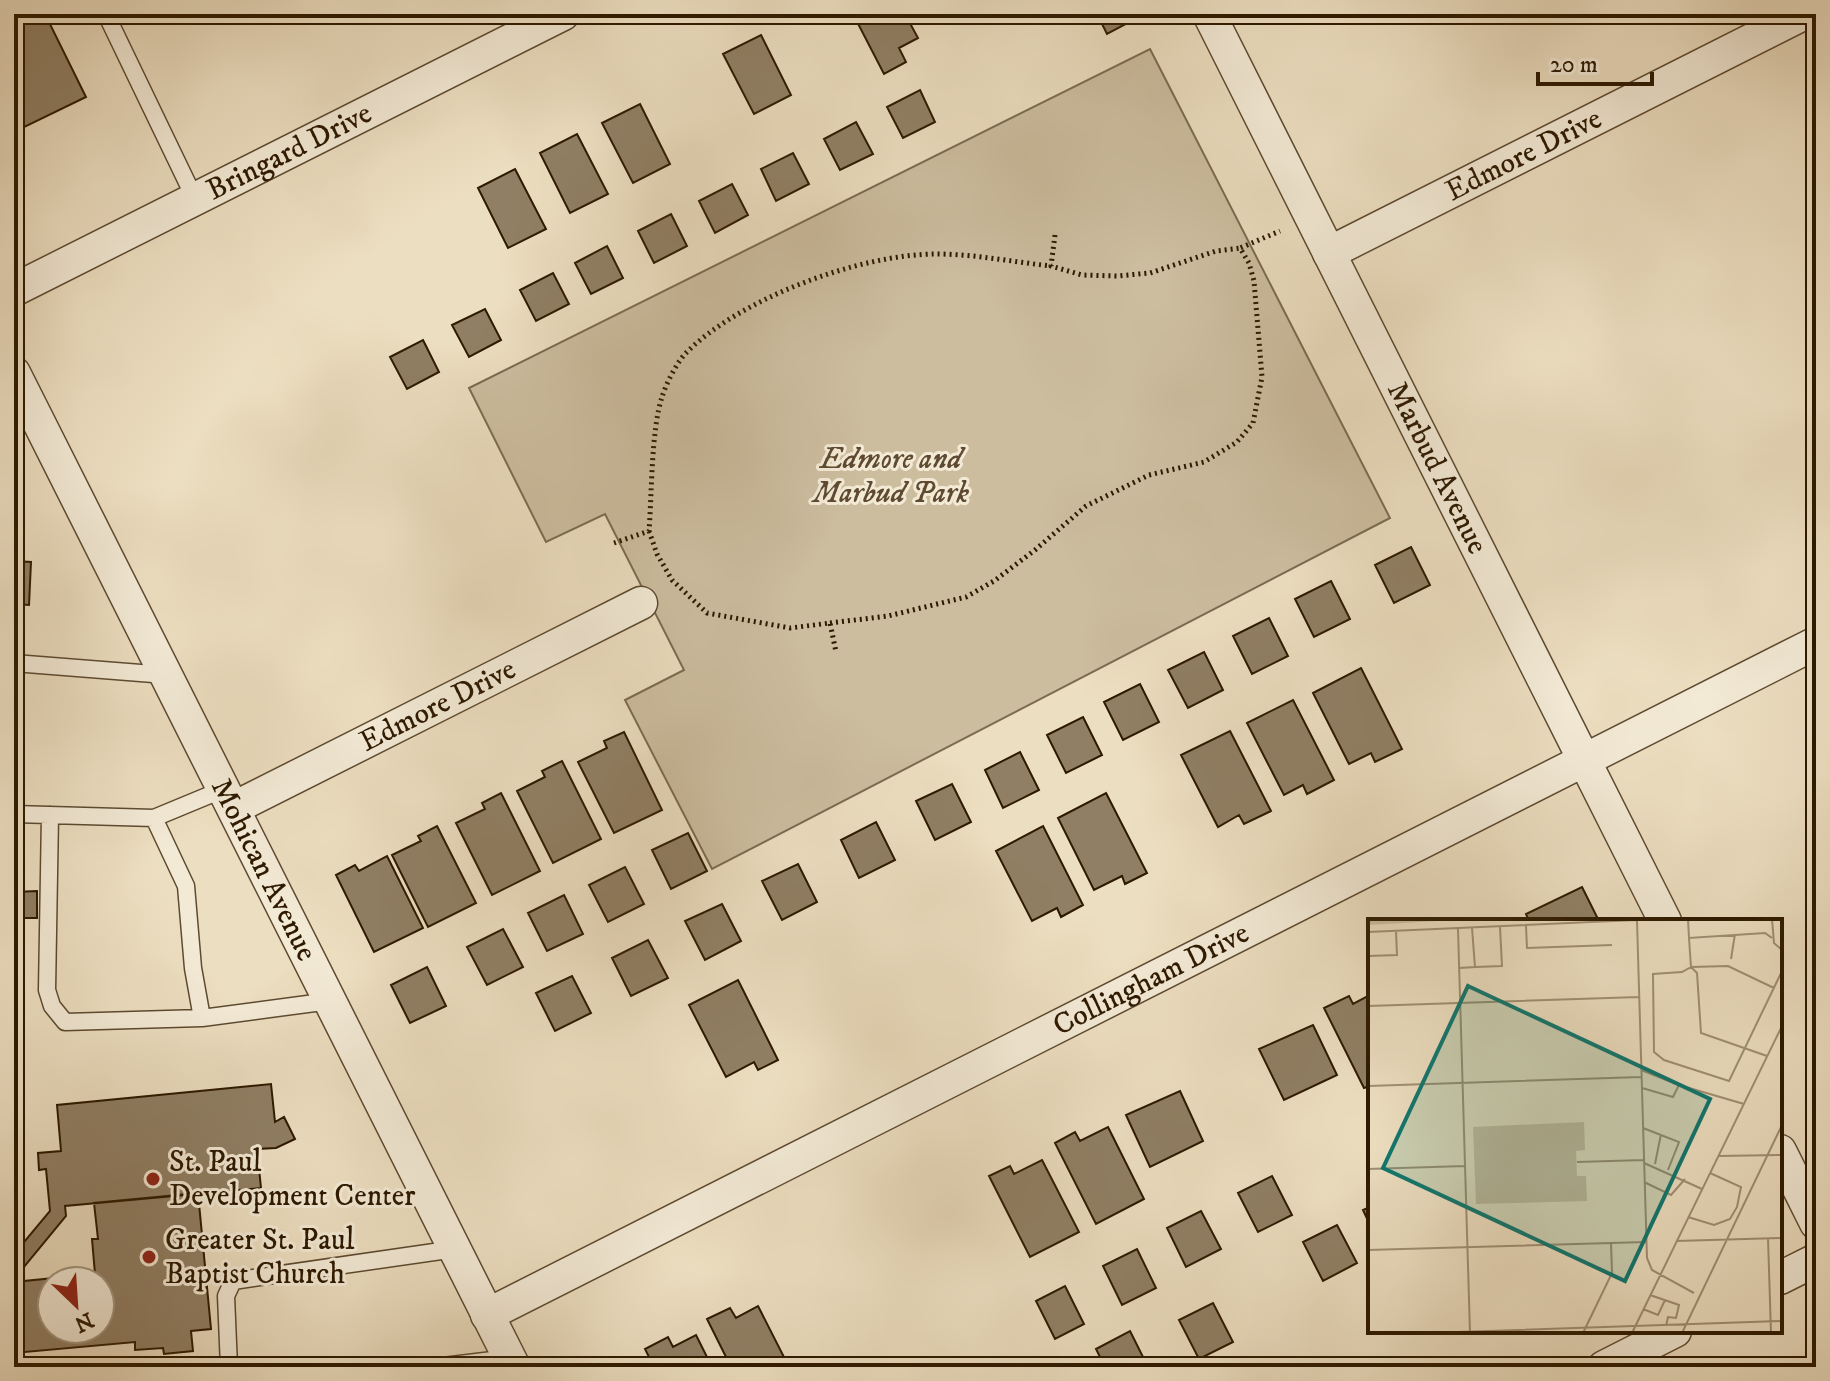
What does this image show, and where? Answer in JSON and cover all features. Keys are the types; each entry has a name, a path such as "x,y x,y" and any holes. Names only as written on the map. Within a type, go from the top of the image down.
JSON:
{"street":[{"name":"Bringard Drive","path":"14,290 563,14"},
{"name":"Marbud Avenue","path":"1209,14 1664,919"},
{"name":"Edmore Drive","path":"1329,253 1803,14"},
{"name":"Mohican Avenue","path":"14,373 511,1362"},
{"name":"Edmore Drive","path":"229,799 641,603"},
{"name":"Collingham Drive","path":"487,1315 1816,643"},
{"path":"1782,1155 1816,1223"},
{"path":"1782,1277 1816,1260"},
{"path":"1604,1367 1671,1333"}],"lane":[{"path":"106,14 195,199"},
{"path":"14,663 166,675"},
{"path":"14,814 154,818 229,799"},
{"path":"50,815 47,990 52,1006 65,1022 202,1018 330,1001"},
{"path":"154,818 186,886 193,968 202,1018"},
{"path":"229,1367 226,1296 233,1281 455,1249"},
{"path":"435,1367 511,1362"}],"path":[{"path":"1240,248 1249,263 1254,281 1262,377 1253,423 1237,442 1204,462 1149,475 1086,506 1025,558 966,597 900,613 790,628 707,613 672,580 657,554 649,531 662,396 683,356 709,334 760,300 859,265 907,255 987,256 1051,266 1082,275 1150,273 1216,251 1240,248 1282,230"},
{"path":"1051,266 1055,235"},
{"path":"614,543 649,531"},
{"path":"830,623 836,652"}],"green space":[{"name":"Edmore and Marbud Park","path":"1150,49 1390,518 712,869 625,700 684,670 605,514 546,542 469,388"}],"building":[{"path":"14,14 45,14 86,97 14,132"},
{"path":"853,14 905,14 918,38 899,48 906,62 884,74"},
{"path":"1097,14 1138,14 1139,17 1107,34"},
{"path":"761,35 791,95 754,114 723,54"},
{"path":"920,90 935,122 903,138 887,107"},
{"path":"640,104 670,164 633,183 602,123"},
{"path":"856,122 873,154 840,170 824,139"},
{"path":"577,134 608,194 570,213 540,153"},
{"path":"793,153 809,184 776,201 761,169"},
{"path":"515,169 546,229 508,248 478,188"},
{"path":"732,184 748,215 715,233 699,201"},
{"path":"671,214 687,246 654,263 638,231"},
{"path":"607,246 623,278 591,294 575,263"},
{"path":"553,273 569,304 536,321 520,290"},
{"path":"485,309 501,340 469,357 452,325"},
{"path":"423,340 439,372 407,389 390,357"},
{"path":"1411,547 1430,585 1394,603 1375,565"},
{"path":"14,561 31,562 29,605 14,604"},
{"path":"1331,581 1350,619 1314,637 1295,599"},
{"path":"1269,618 1288,656 1252,674 1233,636"},
{"path":"1204,652 1223,690 1188,708 1168,670"},
{"path":"1361,668 1402,749 1375,762 1371,753 1349,764 1313,693"},
{"path":"1140,684 1159,722 1123,740 1104,702"},
{"path":"1293,700 1334,780 1307,794 1303,785 1284,795 1247,723"},
{"path":"1083,717 1102,755 1066,773 1047,735"},
{"path":"1230,731 1271,811 1244,824 1239,815 1218,827 1181,755"},
{"path":"624,732 662,810 614,833 578,762 607,748 604,741"},
{"path":"1020,752 1039,790 1003,808 985,770"},
{"path":"562,761 601,839 553,863 517,791 545,777 542,771"},
{"path":"952,784 971,822 935,840 916,801"},
{"path":"501,793 540,871 492,895 456,823 485,809 482,803"},
{"path":"1106,793 1147,873 1125,884 1122,876 1094,890 1058,818"},
{"path":"876,822 895,860 859,878 841,840"},
{"path":"437,826 476,903 428,927 392,855 421,841 418,836"},
{"path":"1043,826 1083,905 1061,917 1057,908 1032,921 996,851"},
{"path":"688,833 707,871 671,889 652,850"},
{"path":"387,856 423,928 374,952 336,875 355,865 359,871"},
{"path":"798,864 817,902 782,920 762,881"},
{"path":"625,867 644,904 608,922 589,885"},
{"path":"1582,887 1598,919 1528,919 1526,914"},
{"path":"37,891 37,918 14,918 14,892"},
{"path":"564,895 583,934 547,951 528,913"},
{"path":"722,904 741,941 705,960 685,921"},
{"path":"503,929 523,967 487,985 467,947"},
{"path":"648,940 668,978 631,996 612,958"},
{"path":"427,967 446,1006 410,1023 391,985"},
{"path":"572,976 591,1013 555,1031 536,993"},
{"path":"738,980 778,1060 758,1070 754,1062 726,1077 689,1005"},
{"path":"1349,996 1353,1004 1368,996 1368,1087 1364,1088 1324,1008"},
{"path":"1313,1025 1337,1075 1284,1100 1259,1049"},
{"name":"St. Paul Development Center","path":"271,1084 275,1122 284,1117 295,1139 276,1148 257,1149 261,1188 65,1206 66,1216 14,1279 14,1254 50,1211 46,1169 39,1170 38,1153 61,1151 57,1105"},
{"path":"1180,1091 1203,1141 1150,1167 1126,1115"},
{"path":"1108,1127 1144,1199 1096,1224 1055,1143 1075,1132 1080,1141"},
{"path":"1042,1160 1079,1232 1030,1257 989,1176 1010,1166 1014,1174"},
{"path":"1272,1176 1292,1215 1258,1232 1238,1193"},
{"name":"Greater St. Paul Baptist Church","path":"198,1193 211,1329 191,1331 193,1351 164,1354 163,1348 135,1350 135,1342 116,1344 116,1265 94,1265 92,1239 98,1239 94,1203"},
{"path":"1201,1211 1221,1249 1186,1267 1167,1228"},
{"path":"1337,1225 1357,1263 1323,1281 1303,1242"},
{"path":"1137,1249 1156,1288 1122,1305 1103,1266"},
{"name":"Greater St. Paul Baptist Church","path":"36,1280 36,1345 102,1345 14,1353 14,1282"},
{"path":"1065,1286 1084,1324 1055,1339 1036,1301"},
{"path":"1213,1303 1233,1342 1199,1359 1179,1320"},
{"path":"758,1306 789,1367 731,1367 707,1319 730,1308 736,1318"},
{"path":"1130,1331 1148,1367 1105,1367 1096,1349"},
{"path":"696,1335 712,1367 654,1367 645,1349 668,1337 673,1347"}],"place":[{"name":"St. Paul Development Center","path":"153,1179"},
{"name":"Greater St. Paul Baptist Church","path":"149,1257"}]}
